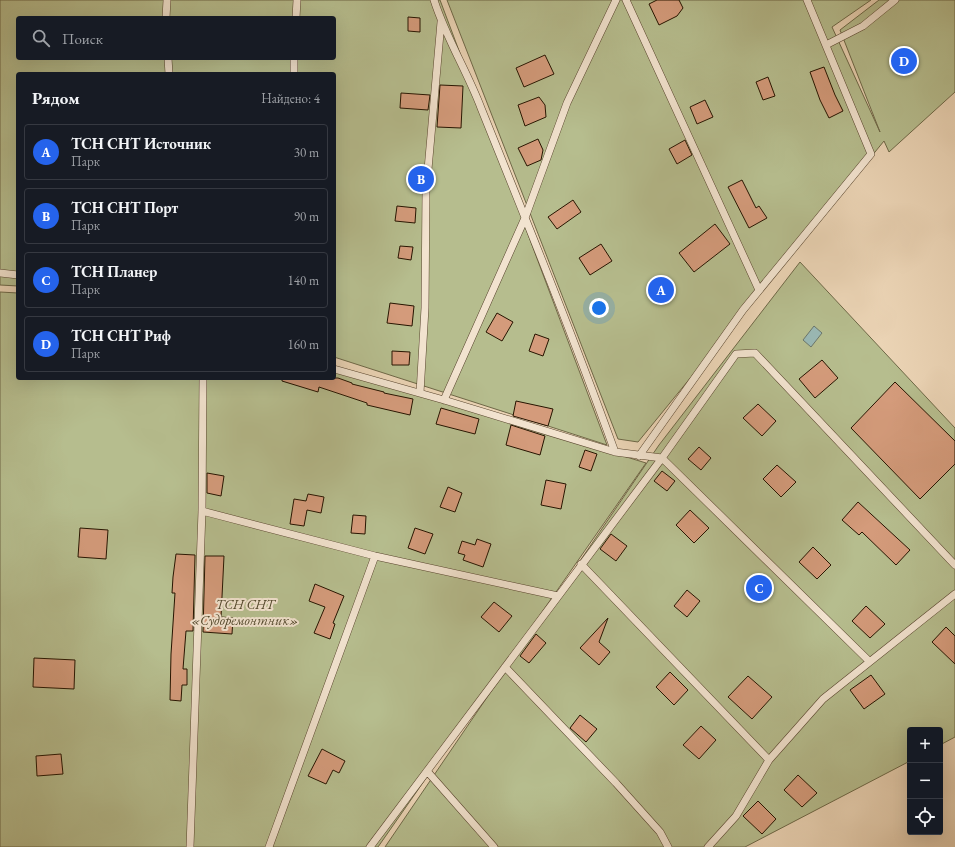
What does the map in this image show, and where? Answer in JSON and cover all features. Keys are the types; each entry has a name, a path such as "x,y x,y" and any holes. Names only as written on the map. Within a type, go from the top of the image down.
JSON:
{"lane":[{"path":"166,16 167,0"},
{"path":"296,16 297,0"},
{"path":"434,0 441,22 479,102 586,374 615,452"},
{"path":"444,400 525,218 567,103 616,0"},
{"path":"626,0 759,290"},
{"path":"639,456 734,322 871,154 807,0"},
{"path":"826,45 863,26 895,0"},
{"path":"420,393 425,308 426,192 441,22"},
{"path":"168,60 169,72"},
{"path":"294,60 294,72"},
{"path":"0,273 16,275"},
{"path":"370,847 662,458 736,354 755,353 955,565"},
{"path":"336,370 444,400 615,452 662,458 869,661"},
{"path":"190,847 202,511 202,380"},
{"path":"202,511 375,556 558,596"},
{"path":"269,847 375,556"},
{"path":"581,564 769,760"},
{"path":"708,847 736,816 769,760 823,699 955,594"},
{"path":"505,667 616,783 660,832 668,847"},
{"path":"427,771 494,847"}],"green space":[{"path":"0,0 440,0 607,445 336,358 336,72 16,72 16,286 0,285"},
{"path":"447,0 871,0 832,27 880,132 840,30 879,0 955,0 955,92 889,152 884,141 638,442 618,439"},
{"path":"800,262 955,428 955,737 943,743 943,727 907,727 907,763 745,847 385,847 659,445"},
{"name":"ТСН СНТ «Судоремонтник»","path":"0,292 16,293 16,380 336,380 336,368 646,463 378,847 0,847"}],"water":[{"path":"814,326 822,333 811,347 803,340"}],"building":[{"path":"657,0 679,0 683,8 677,16 659,25 649,4"},
{"path":"408,17 420,18 420,32 408,31"},
{"path":"545,55 554,74 524,87 516,68"},
{"path":"824,67 843,111 829,118 820,100 810,72"},
{"path":"768,77 775,96 763,100 756,82"},
{"path":"440,85 463,86 461,128 437,127"},
{"path":"401,93 430,95 428,110 400,108"},
{"path":"539,97 545,105 546,117 525,126 518,105"},
{"path":"705,100 713,117 697,124 690,107"},
{"path":"538,139 543,150 541,160 527,166 518,148"},
{"path":"685,140 692,155 677,164 669,149"},
{"path":"742,180 756,208 759,206 767,218 749,228 728,187"},
{"path":"573,200 581,212 557,229 548,217"},
{"path":"397,206 416,208 415,223 395,221"},
{"path":"715,224 730,244 694,272 679,253"},
{"path":"601,244 612,261 590,275 579,258"},
{"path":"400,246 413,247 411,260 398,258"},
{"path":"390,303 414,306 412,326 387,323"},
{"path":"497,313 513,322 502,341 486,332"},
{"path":"535,334 549,339 543,356 529,351"},
{"path":"392,351 410,352 409,365 392,365"},
{"path":"822,360 838,378 815,398 799,379"},
{"path":"336,378 338,378 352,384 384,393 413,399 410,415 367,405 367,403 319,387 318,392 282,381 336,380"},
{"path":"895,382 955,441 955,464 920,499 851,428"},
{"path":"516,401 553,409 548,426 513,416"},
{"path":"758,404 776,421 762,436 743,418"},
{"path":"441,408 479,419 475,434 436,424"},
{"path":"511,425 545,436 540,455 506,445"},
{"path":"699,447 711,458 701,470 688,459"},
{"path":"585,450 597,454 591,471 579,467"},
{"path":"777,465 796,482 781,497 763,479"},
{"path":"662,471 675,481 667,491 654,481"},
{"path":"207,473 224,476 221,496 207,493"},
{"path":"546,480 566,484 561,509 541,505"},
{"path":"448,487 462,493 455,512 440,507"},
{"path":"308,494 324,497 321,513 307,510 304,526 290,524 294,499 306,501"},
{"path":"858,502 910,550 896,565 862,532 859,535 842,520"},
{"path":"690,510 709,528 694,543 676,525"},
{"path":"353,515 366,516 365,534 351,533"},
{"path":"80,528 108,530 106,559 78,557"},
{"path":"415,528 433,534 425,554 408,548"},
{"path":"611,534 627,546 616,561 600,549"},
{"path":"477,539 491,544 483,567 463,560 465,555 458,553 462,541 475,545"},
{"path":"813,547 831,565 817,579 799,562"},
{"path":"176,554 195,555 193,631 186,631 183,669 187,669 187,685 182,685 181,701 170,700 175,593 172,593"},
{"path":"205,556 224,556 221,617 233,618 232,634 203,632"},
{"path":"315,584 344,596 333,623 335,624 330,639 314,633 325,607 309,601"},
{"path":"687,590 700,601 687,617 674,606"},
{"path":"494,602 512,616 499,632 481,617"},
{"path":"866,606 885,624 870,638 852,621"},
{"path":"608,618 599,642 610,652 599,665 580,648"},
{"path":"946,627 955,636 955,664 932,642"},
{"path":"536,634 546,643 529,663 520,656"},
{"path":"34,658 75,660 74,689 33,687"},
{"path":"670,672 688,690 674,705 656,687"},
{"path":"871,675 885,694 864,709 850,690"},
{"path":"748,676 772,697 752,719 728,697"},
{"path":"580,715 597,729 586,742 570,728"},
{"path":"701,726 716,740 699,759 683,745"},
{"path":"322,749 345,761 339,773 333,770 326,784 308,776"},
{"path":"61,754 63,774 37,776 36,756"},
{"path":"798,775 817,793 802,807 784,790"},
{"path":"758,801 776,819 762,834 743,816"}],"place":[{"name":"ТСН СНТ Риф","path":"904,61"},
{"name":"ТСН СНТ Порт","path":"421,179"},
{"name":"ТСН СНТ Источник","path":"661,290"},
{"name":"ТСН Планер","path":"759,588"}]}
